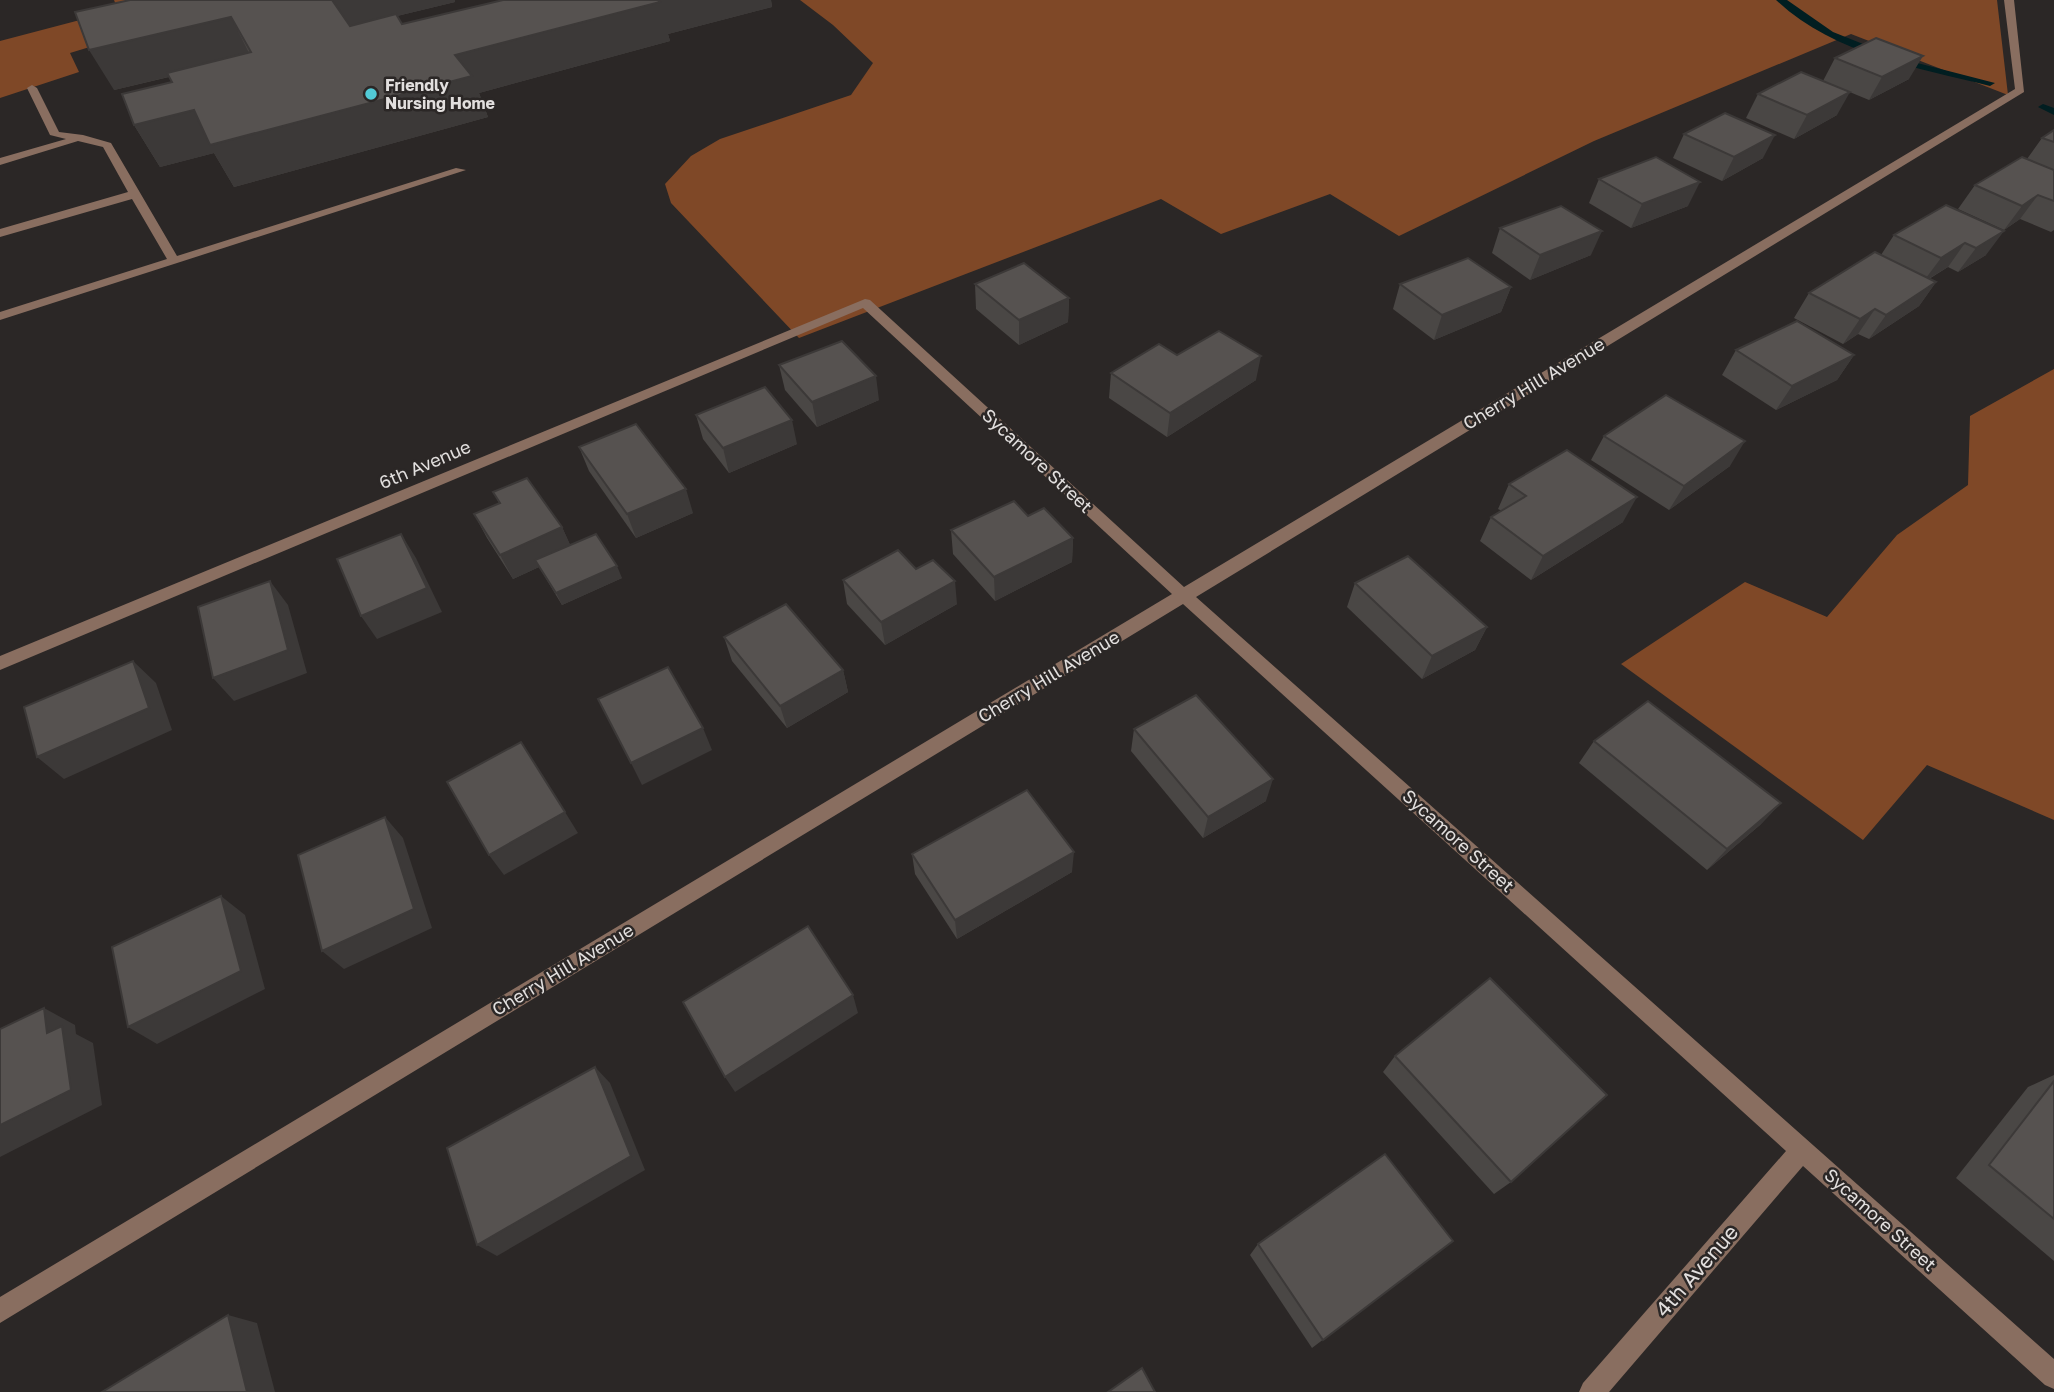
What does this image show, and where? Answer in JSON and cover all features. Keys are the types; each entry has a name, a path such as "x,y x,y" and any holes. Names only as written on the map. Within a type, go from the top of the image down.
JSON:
{"street":[{"name":"Cherry Hill Avenue","path":"0,1311 2020,90 2010,0"},
{"path":"32,88 55,135 83,138 107,145 174,261"},
{"path":"0,162 83,138"},
{"path":"0,316 460,170"},
{"path":"0,233 135,194"},
{"name":"Sycamore Street","path":"865,303 1183,595 2054,1376"},
{"name":"6th Avenue","path":"0,663 865,303"},
{"name":"4th Avenue","path":"1592,1392 1802,1150"}],"shaded area":[{"path":"114,0 255,0 214,9 70,53 79,72 0,98 0,41 118,10"},
{"path":"800,0 1997,0 2008,95 1851,34 1594,141 1399,236 1330,194 1221,234 1161,199 799,338 671,203 665,184 691,156 720,139 851,95 873,63 833,25"},
{"path":"2054,369 2054,820 1927,765 1863,840 1621,664 1745,582 1827,617 1897,535 1968,485 1970,416"}],"building":[{"path":"130,0 332,0 350,26 396,14 402,24 503,0 660,2 455,55 472,76 210,145 194,110 134,125 122,94 172,82 167,73 251,52 231,17 89,50 75,12"},
{"path":"1876,38 1923,56 1882,77 1835,58"},
{"path":"1801,72 1850,92 1807,115 1758,94"},
{"path":"1725,113 1775,135 1734,157 1684,134"},
{"path":"2054,130 2054,142 2042,138"},
{"path":"1656,157 1700,182 1642,204 1599,179"},
{"path":"2022,157 2054,170 2054,201 2038,195 2022,206 1975,185"},
{"path":"1946,205 2004,231 1976,248 1965,243 1941,258 1894,235"},
{"path":"1561,206 1602,231 1540,255 1500,228"},
{"path":"1875,252 1936,282 1886,315 1875,309 1860,319 1809,293"},
{"path":"1468,258 1511,287 1442,315 1400,284"},
{"path":"1024,263 1069,298 1019,320 975,284"},
{"path":"1797,321 1854,355 1792,386 1736,350"},
{"path":"1219,331 1261,356 1170,413 1111,373 1159,344 1177,355"},
{"path":"842,341 876,376 812,402 779,365"},
{"path":"765,387 792,420 723,448 696,415"},
{"path":"1666,395 1745,441 1684,486 1604,436"},
{"path":"636,424 686,489 627,514 579,447"},
{"path":"1567,450 1637,497 1543,556 1491,517 1526,496 1509,484"},
{"path":"527,478 562,527 500,555 474,514 500,503 493,492"},
{"path":"1014,501 1028,516 1044,508 1073,538 994,577 951,530"},
{"path":"401,534 427,588 361,616 337,559"},
{"path":"596,534 617,566 556,593 535,560"},
{"path":"898,550 916,569 933,560 955,581 881,622 843,580"},
{"path":"1408,556 1487,627 1432,656 1355,583"},
{"path":"270,581 288,650 213,678 198,607"},
{"path":"786,604 843,670 780,706 724,637"},
{"path":"133,661 149,708 37,757 24,707"},
{"path":"668,667 703,728 631,763 598,699"},
{"path":"1196,695 1273,779 1208,817 1134,729"},
{"path":"1648,701 1781,803 1727,849 1594,741"},
{"path":"521,742 565,812 489,855 447,782"},
{"path":"1027,790 1074,852 955,920 912,854"},
{"path":"385,817 414,909 322,951 298,855"},
{"path":"221,896 241,971 128,1027 112,947"},
{"path":"808,926 853,995 725,1077 683,1002"},
{"path":"1490,978 1607,1095 1511,1182 1395,1056"},
{"path":"44,1008 47,1033 62,1026 71,1090 0,1125 0,1029"},
{"path":"595,1067 631,1156 477,1245 447,1148"},
{"path":"2054,1081 2054,1219 1989,1165"},
{"path":"1385,1154 1453,1241 1323,1340 1258,1244"},
{"path":"228,1315 247,1392 102,1392"},
{"path":"1142,1368 1155,1392 1108,1392"}],"waterway":[{"path":"1781,0 1830,34 1895,60 1990,83"},
{"path":"2043,107 2054,112"}],"place":[{"name":"Friendly Nursing Home","path":"371,94"}]}
